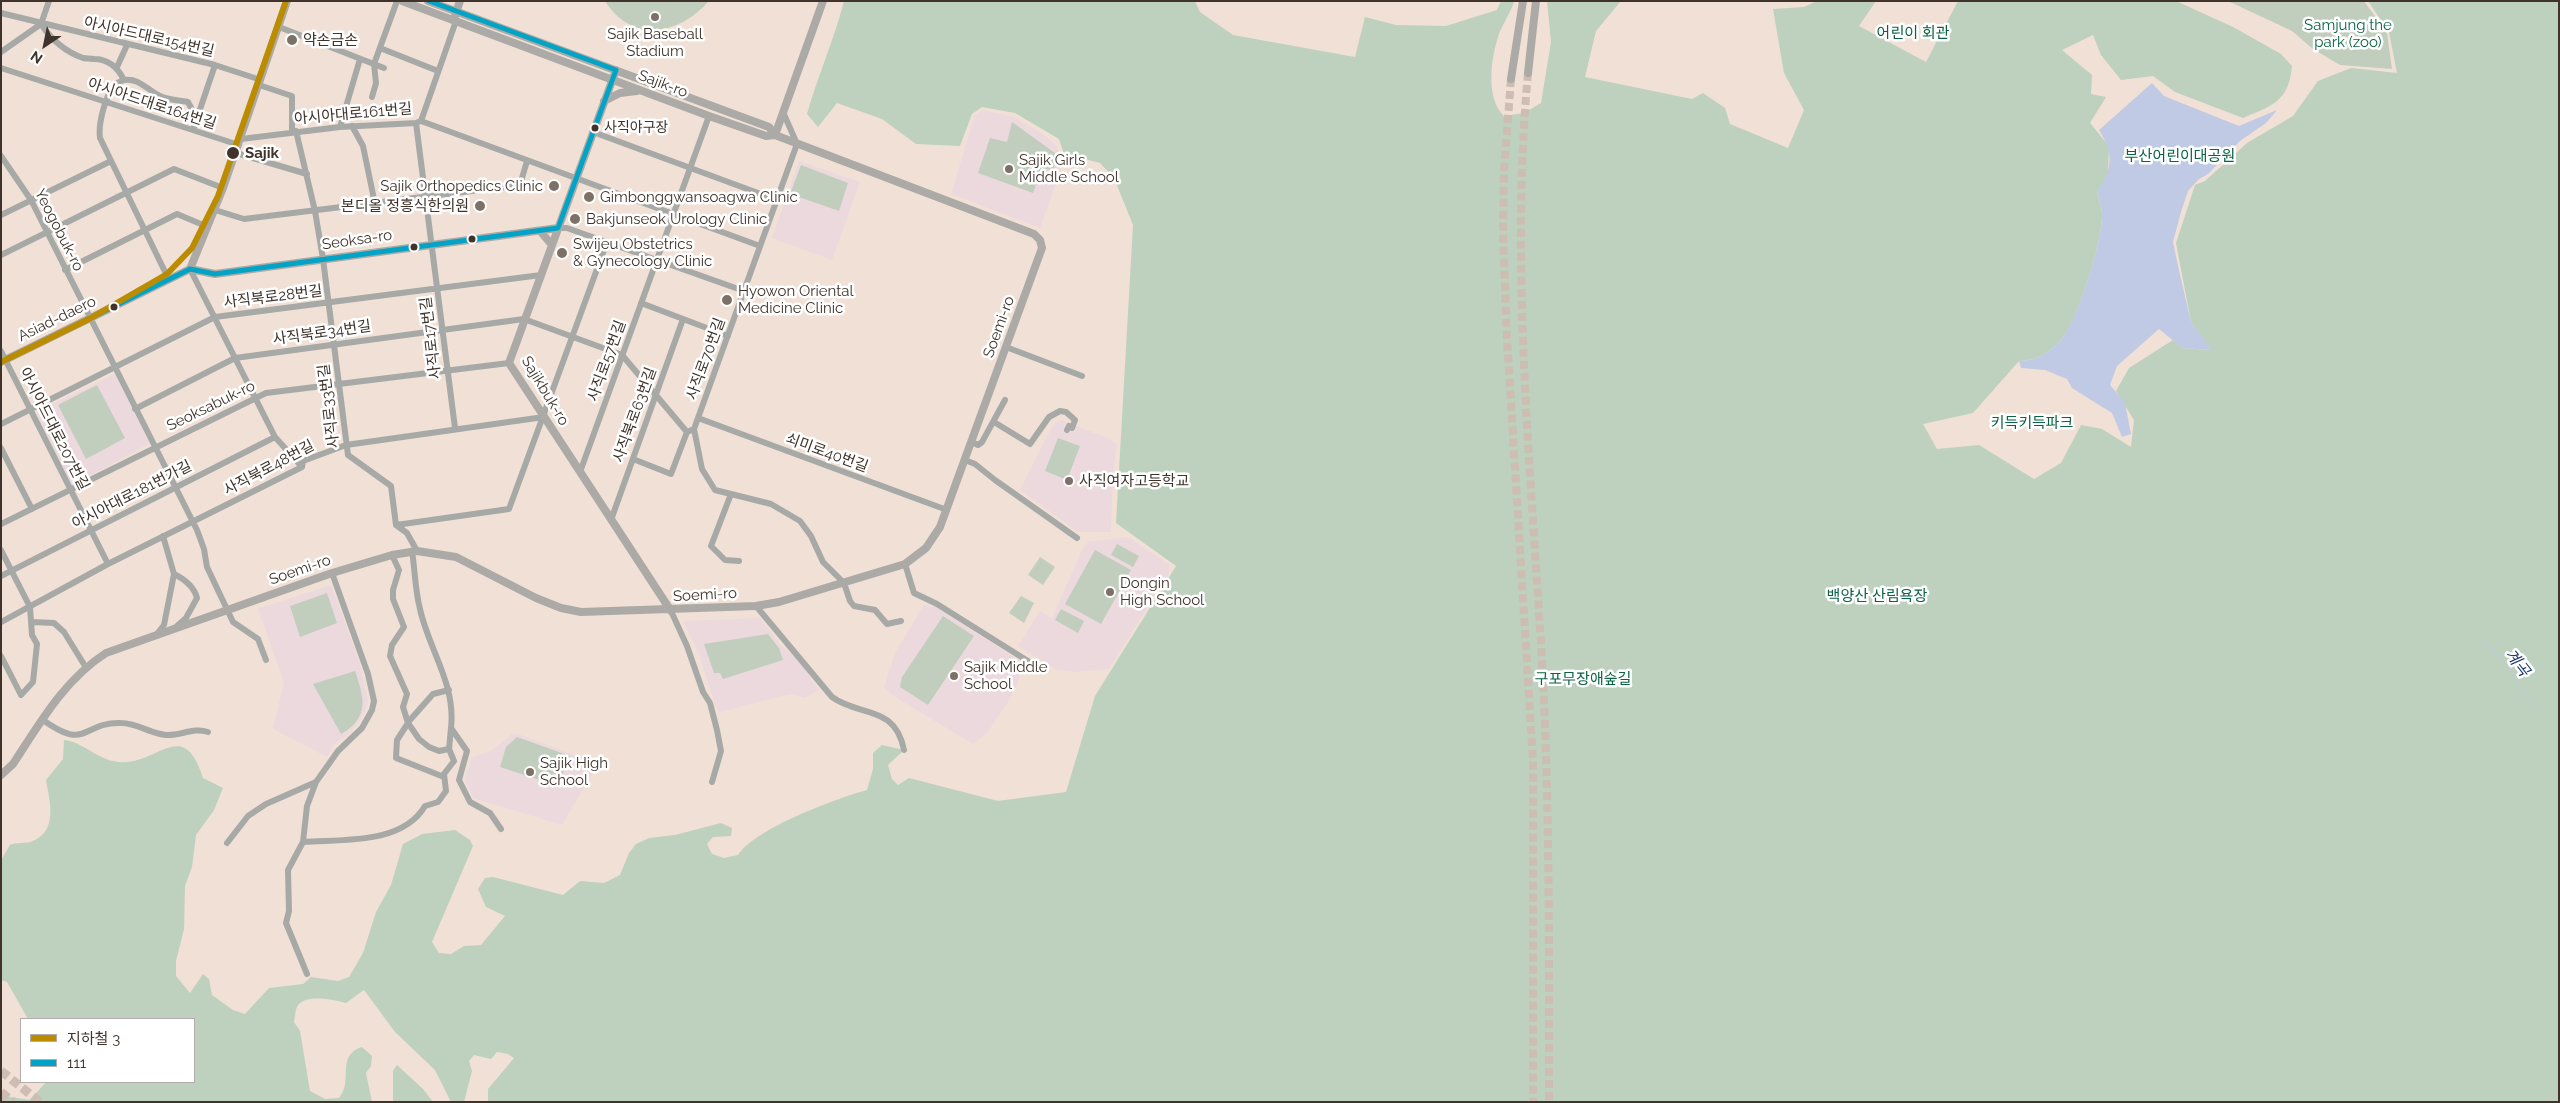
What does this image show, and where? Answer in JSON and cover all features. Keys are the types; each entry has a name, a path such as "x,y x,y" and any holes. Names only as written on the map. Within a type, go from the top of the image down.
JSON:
{"main road":[{"path":"190,269 215,210 239,145 287,1"},
{"name":"Sajik-ro","path":"402,1 709,116 766,136 775,135 1034,234 1040,240 1042,248"},
{"name":"Sajik-ro","path":"428,1 769,127 775,135"},
{"path":"455,21 460,1"},
{"path":"775,135 823,1"},
{"path":"1511,79 1523,1"},
{"path":"1528,73 1536,1"},
{"name":"Sajikbuk-ro","path":"616,70 508,363 671,611"},
{"path":"604,101 620,93 645,92"},
{"name":"Seoksa-ro","path":"190,269 215,274 558,228"},
{"path":"540,231 552,245"},
{"name":"Soemi-ro","path":"1,775 13,764 65,687 85,666 106,653 332,573 392,555 414,551 456,557 561,608 581,612 671,611 756,606 844,583 905,564 926,548 940,527 1042,248"},
{"name":"Asiad-daero","path":"4,361 190,269"}],"street":[{"path":"1,52 41,24 49,1"},
{"path":"372,97 376,83 374,64 397,1"},
{"name":"아시아드대로154번길","path":"1,13 126,45 215,65 260,82"},
{"path":"418,122 438,72 455,21"},
{"path":"41,24 48,34 74,54 85,59 97,58 117,67 124,80"},
{"path":"279,27 384,68"},
{"path":"117,67 126,45"},
{"path":"380,48 438,72"},
{"path":"340,127 360,59"},
{"path":"193,130 215,65"},
{"name":"아시아드대로164번길","path":"1,68 239,145 307,174"},
{"path":"169,280 111,162 99,131 107,102 114,86 124,80 132,79 161,97 188,102 197,119"},
{"name":"사직로33번길","path":"260,82 292,96 294,132 316,211 348,455 390,486 396,525"},
{"path":"783,112 797,144"},
{"name":"사직로57번길","path":"580,472 709,116"},
{"name":"아시아대로161번길","path":"239,145 294,132 418,122 760,246"},
{"name":"사직로17번길","path":"418,122 455,428"},
{"path":"352,126 363,146 375,204"},
{"path":"593,132 777,200"},
{"name":"사직로70번길","path":"694,429 797,144"},
{"name":"Yeogobuk-ro","path":"1,156 31,200 89,319 192,521 204,549 207,566 227,609 236,625 251,632 258,639 266,660"},
{"path":"215,210 244,219 520,185 528,161"},
{"path":"1,215 111,162"},
{"path":"1,255 174,169 223,188"},
{"path":"65,270 176,214 208,227"},
{"path":"558,228 567,228 744,291"},
{"path":"396,525 509,509 607,242"},
{"path":"190,269 275,437 302,467"},
{"name":"사직북로28번길","path":"1,424 215,317 540,275"},
{"path":"641,304 728,336"},
{"name":"사직북로63번길","path":"611,520 683,319"},
{"path":"524,320 622,354 687,432"},
{"name":"사직북로34번길","path":"135,409 235,358 524,320"},
{"path":"1006,347 1082,376"},
{"name":"아시아드대로207번길","path":"1,351 4,361 108,564"},
{"name":"Seoksabuk-ro","path":"1,524 266,393 508,363"},
{"path":"972,442 978,445 982,442 1005,400"},
{"path":"994,422 1030,444 1053,413 1066,412 1076,420 1072,428 1069,426 1066,430"},
{"name":"사직북로48번길","path":"1,622 108,564 302,467 303,461 346,445 455,428 544,417"},
{"name":"쇠미로40번길","path":"698,418 947,510"},
{"path":"633,460 671,474 687,432 694,429 697,452 707,481 715,490 771,504 800,521 811,536 823,562 844,583 850,601 854,606 875,610 887,624 901,621"},
{"name":"아시아대로181번가길","path":"1,576 275,437"},
{"path":"1,448 32,509"},
{"path":"965,460 976,464 995,480 1077,538"},
{"path":"731,494 711,546 725,560 739,561"},
{"path":"303,842 376,836 410,825 419,817 425,806 438,802 446,791 444,777 454,760 449,749 453,712 444,672 420,609 414,551 407,533 396,525"},
{"path":"157,634 164,625 174,574 163,536"},
{"path":"1,550 30,607 32,635 37,644 33,682 20,695 1,656"},
{"path":"392,555 399,570 393,590 393,599 404,627 392,645 390,656 407,694 403,707 408,722 418,739 439,751 449,749"},
{"path":"905,564 914,593 937,604 1031,663"},
{"path":"307,974 286,923 289,911 288,870 303,842 307,806 316,782 338,751 362,728 372,710 374,702 368,674 332,573"},
{"path":"174,574 188,583 196,592 197,598 186,618 178,626"},
{"path":"756,606 832,698 844,706 862,708 878,713 901,737 904,750"},
{"path":"671,611 687,646 703,692 710,703 717,730 720,751 712,782"},
{"path":"32,622 54,623 64,632 85,666"},
{"path":"444,777 396,758 397,740 408,722 433,694 448,690"},
{"path":"43,720 62,733 73,736 116,723 126,723 166,735 199,729 208,732"},
{"path":"450,728 467,751 460,780 470,802 490,813 501,829"},
{"path":"227,843 248,816 266,804 316,782"}],"shaded area":[{"name":"Sajik Girls Middle School","path":"983,110 1014,117 1040,132 1056,145 1062,159 1058,178 1040,228 951,194 975,115"},
{"path":"799,161 860,182 832,260 772,238"},
{"path":"115,374 150,443 72,486 36,412"},
{"name":"사직여자고등학교","path":"1061,420 1110,439 1117,445 1113,471 1111,532 1078,532 1020,490 1053,425"},
{"name":"Dongin High School","path":"1128,537 1169,564 1169,574 1109,669 1076,672 1056,670 1018,646 1040,611 1052,618 1083,548 1088,542"},
{"path":"331,585 359,661 368,700 366,710 359,722 350,733 334,744 327,757 273,729 284,682 258,609"},
{"name":"Sajik Middle School","path":"924,605 938,608 1026,665 1008,702 987,733 973,744 892,695 884,687 895,653"},
{"path":"760,618 781,645 807,667 811,680 819,690 805,698 790,694 720,712 716,707 699,654 683,621"},
{"name":"Sajik High School","path":"512,734 518,734 598,764 562,825 473,798 465,780 472,758 492,750"}],"green space":[{"name":"Sajik Baseball Stadium","path":"605,1 709,1 697,13 684,21 656,30 642,29 628,24 616,15"},
{"name":"구포무장애숲길","path":"844,1 1195,1 1200,12 1233,35 1355,57 1365,17 1396,25 1446,26 1497,10 1501,1 1514,1 1499,34 1492,65 1491,77 1494,99 1504,116 1524,113 1541,103 1551,42 1547,1 1621,1 1596,31 1585,77 1692,99 1703,93 1725,108 1730,124 1788,148 1804,110 1784,73 1773,9 1804,7 1817,1 1876,1 1859,26 1926,62 1958,1 2176,1 2233,27 2281,54 2292,66 2290,78 2283,95 2277,101 2243,118 2175,92 2153,76 2121,80 2101,55 2093,35 2062,50 2092,75 2091,94 2106,97 2090,123 2109,146 2108,175 2097,192 2102,212 2101,230 2093,264 2080,303 2066,333 2059,342 2041,356 2019,361 1973,413 1923,424 1937,449 1979,445 2034,479 2061,463 2081,425 2102,429 2131,447 2134,420 2116,391 2129,368 2173,340 2182,348 2211,350 2191,322 2176,243 2195,185 2205,181 2247,143 2293,116 2318,81 2351,68 2397,73 2389,32 2368,1 2559,1 2559,1102 488,1102 488,1089 514,1058 508,1054 497,1052 491,1059 474,1055 469,1061 472,1071 464,1102 451,1102 435,1070 395,1032 364,990 346,1003 334,1000 306,1000 297,1007 294,1022 300,1031 310,1091 325,1099 339,1098 345,1084 349,1056 362,1047 372,1056 371,1066 366,1073 372,1102 1,1102 1,1096 30,1100 45,1083 195,1083 195,1018 27,1018 7,982 1,980 1,860 10,845 33,841 46,830 49,822 50,805 46,780 63,759 64,740 71,741 113,761 128,762 142,759 166,748 176,746 186,749 195,759 203,778 223,788 214,810 196,835 192,867 185,886 184,929 176,961 176,976 190,993 203,974 209,979 212,995 233,1010 245,1014 269,988 303,984 311,977 338,981 349,977 363,953 376,912 391,885 403,844 422,834 455,830 470,840 473,846 432,942 439,953 451,954 464,946 481,945 505,916 486,907 478,889 485,878 493,877 563,895 580,881 604,883 620,875 629,853 636,844 649,838 675,835 721,823 732,828 731,836 713,837 707,844 712,854 724,858 738,855 747,845 778,825 817,807 867,790 873,769 873,753 882,745 904,750 888,765 892,779 898,785 909,778 998,801 1066,792 1095,696 1176,566 1116,523 1133,225 1114,178 1100,163 1085,159 1068,166 1059,139 1015,113 982,107 972,114 960,146 916,144 882,119 837,103 818,127 807,114"},
{"name":"Samjung the park (zoo)","path":"2228,1 2364,1 2387,33 2392,69 2340,65 2313,49 2292,31"},
{"path":"1012,122 1055,153 1054,171 1042,168 1033,193 978,173 990,138 1007,142"},
{"path":"801,165 848,183 839,211 790,194"},
{"path":"97,385 125,438 86,459 58,405"},
{"path":"1058,438 1080,446 1067,480 1045,471"},
{"path":"1117,544 1139,556 1133,567 1111,555"},
{"path":"1095,550 1131,570 1101,624 1065,604"},
{"path":"1040,557 1055,567 1043,585 1028,575"},
{"path":"327,593 337,623 300,637 290,606"},
{"path":"1021,596 1034,603 1024,623 1009,613"},
{"path":"1061,609 1084,621 1078,633 1055,620"},
{"path":"943,616 974,636 928,705 900,687 902,677"},
{"path":"768,634 779,648 783,660 723,679 720,673 714,673 704,644"},
{"path":"355,671 361,690 361,714 350,728 341,734 313,684"},
{"path":"517,737 570,756 558,786 500,767 506,747"},
{"path":"397,1065 423,1089 433,1102 393,1102 393,1071"}],"water":[{"path":"2152,83 2164,96 2239,126 2277,110 2266,123 2240,141 2208,174 2199,179 2188,191 2173,242 2191,322 2212,350 2182,348 2159,329 2117,366 2110,385 2125,403 2131,434 2122,437 2112,413 2072,388 2067,379 2045,370 2021,368 2019,361 2036,358 2050,350 2066,333 2073,319 2093,264 2101,230 2102,212 2097,192 2106,176 2110,161 2107,146 2099,130"}],"waterway":[{"name":"계곡","path":"2479,636 2507,666 2535,707"}],"tunnel":[{"path":"1528,73 1521,220 1522,294 1524,368 1542,662 1546,772 1549,882 1549,1102"},
{"path":"1511,79 1504,170 1503,233 1507,338 1533,761 1533,1102"},
{"path":"1,1071 40,1102"},
{"path":"1,1092 13,1102"}],"metro line":[{"name":"3","path":"1,362 89,319 167,274 192,248 218,196 286,1"}],"transit line":[{"name":"111","path":"1,362 190,269 215,274 558,228 616,70 429,1"}],"place":[{"name":"Sajik Baseball Stadium","path":"655,17"},
{"name":"약손금손","path":"292,40"},
{"name":"사직야구장","path":"595,128"},
{"name":"Sajik","path":"233,153"},
{"name":"Sajik Girls Middle School","path":"1009,169"},
{"name":"Sajik Orthopedics Clinic","path":"554,186"},
{"name":"Gimbonggwansoagwa Clinic","path":"589,197"},
{"name":"본디올 정흥식한의원","path":"480,206"},
{"name":"Bakjunseok Urology Clinic","path":"575,219"},
{"name":"Swijeu Obstetrics & Gynecology Clinic","path":"562,253"},
{"name":"Hyowon Oriental Medicine Clinic","path":"727,300"},
{"name":"사직여자고등학교","path":"1069,481"},
{"name":"Dongin High School","path":"1110,592"},
{"name":"Sajik Middle School","path":"954,676"},
{"name":"Sajik High School","path":"530,772"}],"park label":[{"name":"어린이 회관","path":"1913,33"},
{"name":"부산어린이대공원","path":"2180,156"},
{"name":"키득키득파크","path":"2032,423"},
{"name":"백양산 산림욕장","path":"1877,596"}]}
